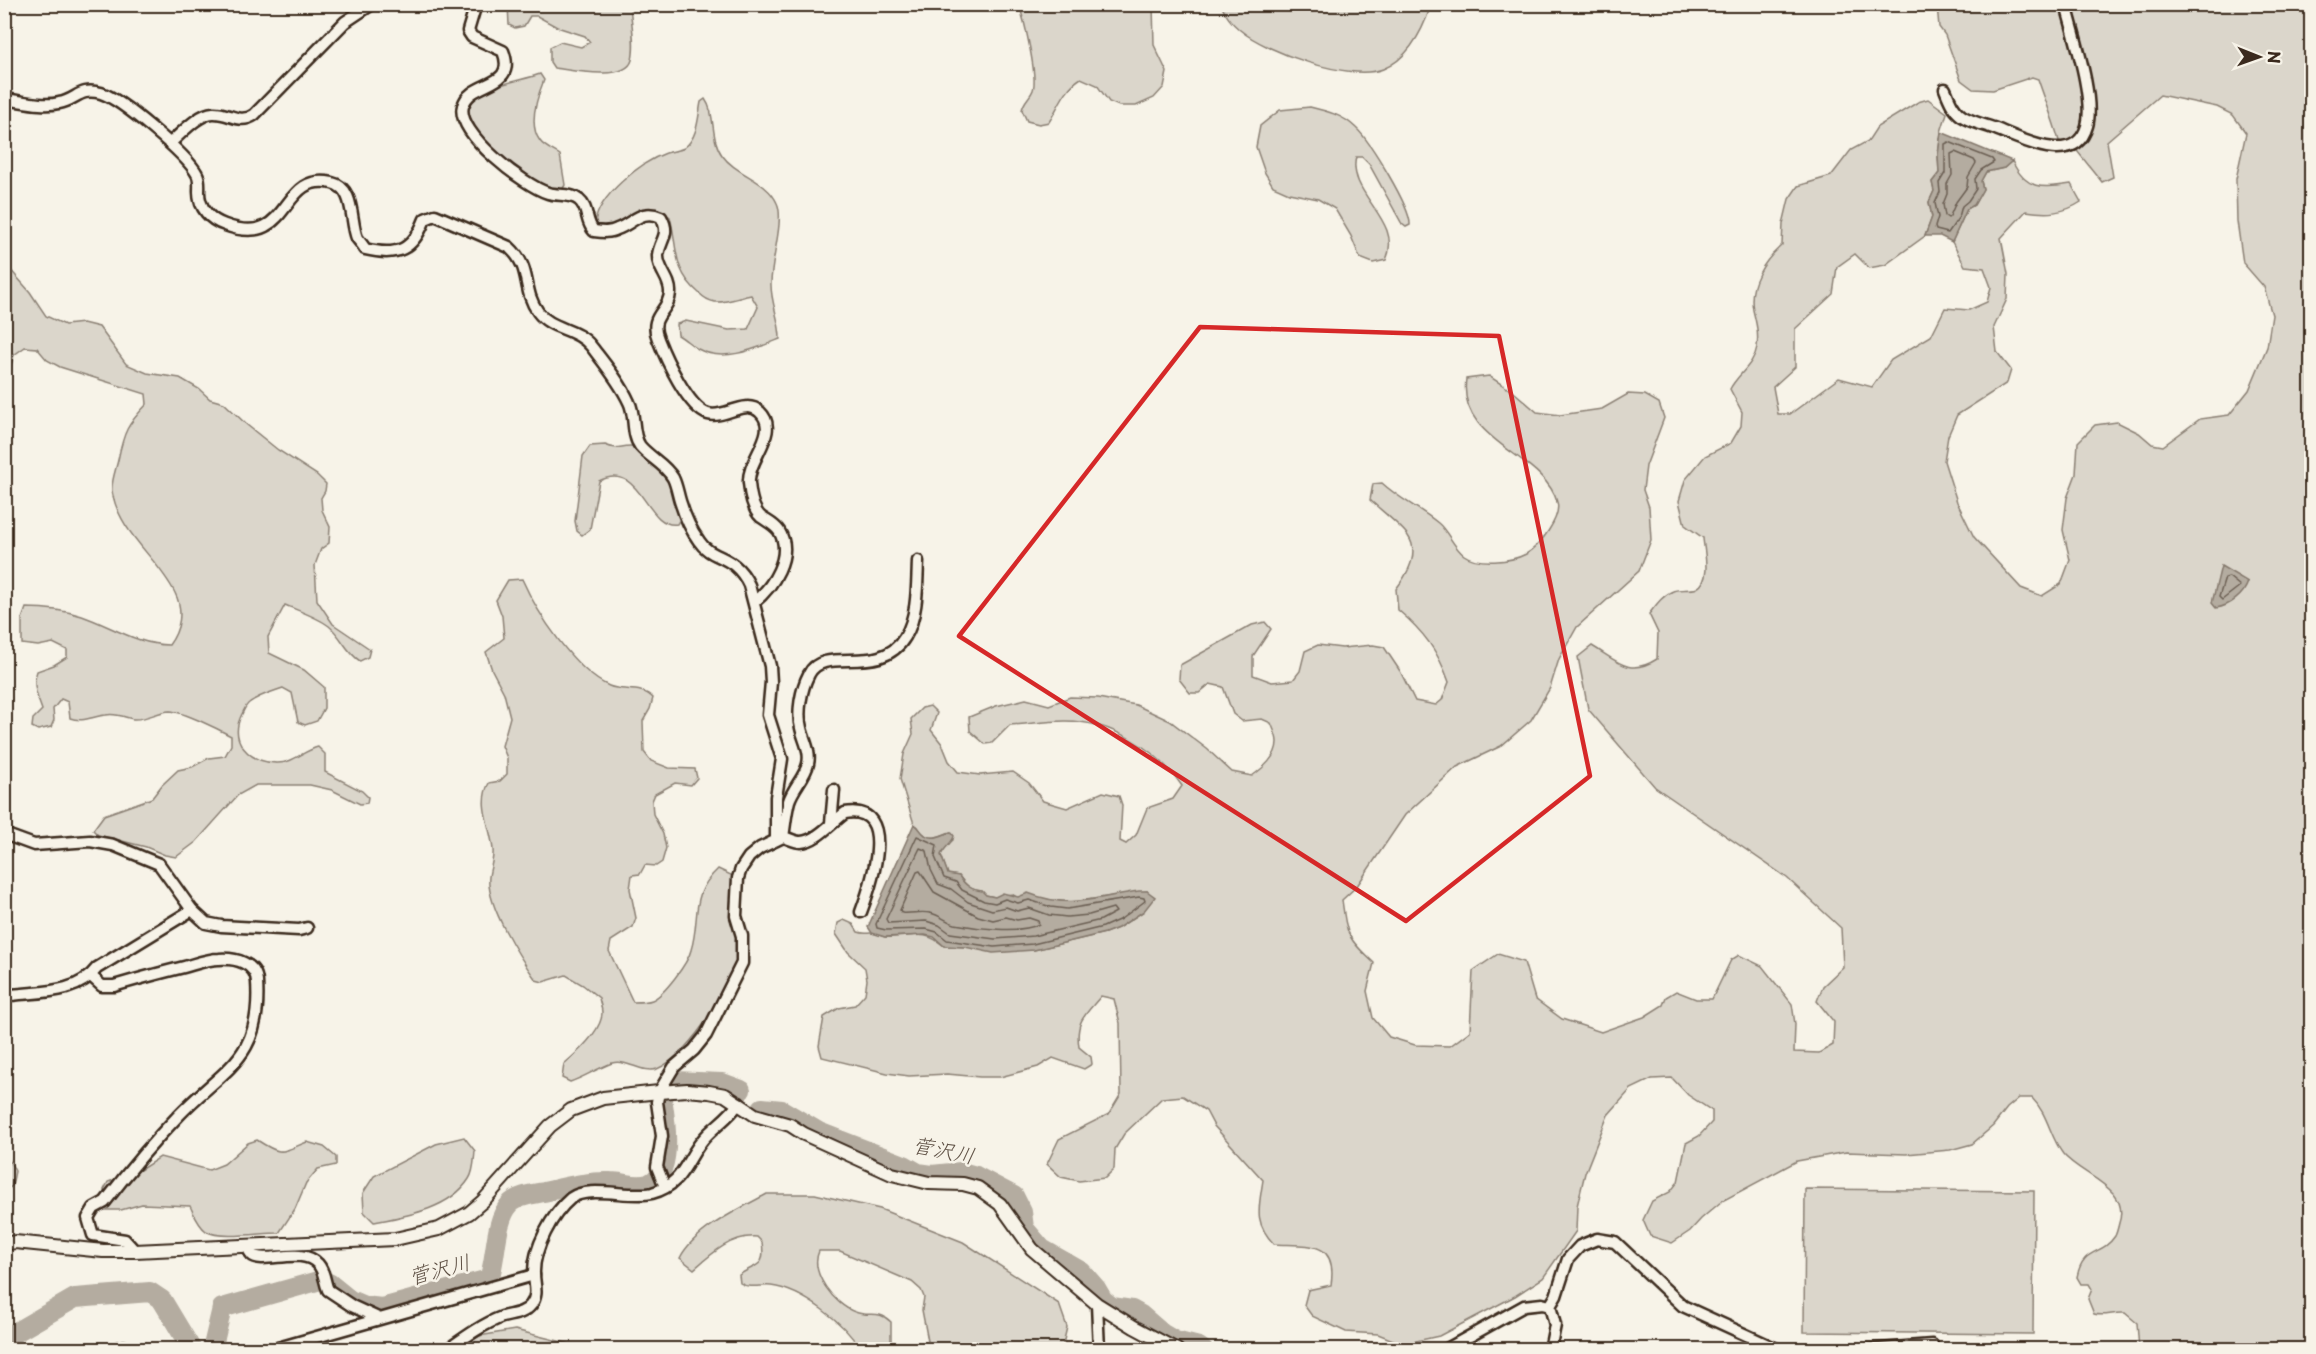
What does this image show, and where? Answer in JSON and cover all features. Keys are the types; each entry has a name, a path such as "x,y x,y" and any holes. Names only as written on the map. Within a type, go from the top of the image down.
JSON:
{"street":[{"path":"170,143 203,116 213,113 242,120 254,115 345,22 372,4"},
{"path":"476,4 468,31 472,37 503,51 507,67 504,74 496,81 468,97 463,105 462,113 465,125 482,145 521,181 548,193 574,196 581,201 586,208 588,225 594,231 603,233 619,229 636,217 645,214 661,217 665,224 666,236 658,256 660,266 670,284 670,296 657,315 655,326 662,348 689,399 707,414 721,414 743,407 761,412 766,421 768,429 766,437 748,474 749,484 756,512 779,532 783,540 783,552 774,581 766,593 754,602"},
{"path":"1945,89 1952,105 1961,116 2041,148 2058,148 2077,142 2082,138 2088,125 2089,108 2080,58 2066,4"},
{"path":"4,99 49,104 61,103 84,91 91,90 121,102 170,143 196,172 202,208 208,216 224,225 240,229 265,228 275,220 297,191 305,186 330,182 344,189 357,238 365,249 387,252 407,247 419,236 426,219 431,215 442,216 509,247 523,262 532,300 538,313 547,320 581,335 589,343 630,404 640,445 656,458 673,478 681,506 702,546 735,564 743,573 754,602 770,666 768,715 782,759 776,797 779,838"},
{"path":"664,1183 657,1167 662,1136 657,1102 659,1092 674,1066 694,1050 706,1035 742,963 742,936 736,916 738,878 749,857 779,838 788,802 808,764 809,751 800,727 800,703 808,675 820,663 837,660 870,660 892,652 900,645 906,636 912,617 918,561"},
{"path":"831,823 834,790"},
{"path":"779,838 798,842 807,841 816,837 845,813 852,812 868,819 874,825 878,837 876,865 861,912"},
{"path":"4,834 34,846 90,841 113,845 145,856 159,864 192,910 206,923 298,930 307,928"},
{"path":"4,996 62,990 91,976 97,968 192,910"},
{"path":"91,976 102,986 114,986 219,958 250,965 256,976 257,1021 250,1038 230,1070 189,1104 105,1202 94,1208 88,1218 88,1226 93,1234 125,1240 135,1251"},
{"path":"4,1244 15,1242 103,1251 135,1251 395,1239 439,1229 470,1213 550,1126 571,1110 603,1098 659,1092 709,1092 725,1095 755,1115 790,1125 804,1134 892,1174 929,1183 963,1184 978,1188 1000,1204 1032,1250 1097,1304 1177,1350"},
{"path":"447,1350 500,1318 522,1312 531,1305 537,1288 534,1275 535,1263 545,1233 563,1205 574,1196 584,1193 640,1194 652,1192 685,1171 706,1136 729,1116 739,1103"},
{"path":"1550,1350 1555,1325 1550,1306 1556,1296 1568,1259 1580,1246 1597,1239 1615,1242 1683,1306 1779,1350"},
{"path":"247,1246 250,1254 257,1258 301,1256 312,1259 319,1265 328,1290 352,1306 378,1318"},
{"path":"272,1350 534,1275"},
{"path":"1097,1304 1099,1350"},
{"path":"1445,1350 1524,1306 1542,1304 1550,1306"},
{"path":"1867,1350 1932,1345 1933,1350"},
{"path":"108,1350 123,1347 141,1350"}],"highlighted area":[{"path":"1200,327 1499,336 1590,776 1406,921 959,636"}],"shaded area":[{"path":"508,4 630,5 632,60 628,67 609,73 554,68 550,62 550,47 560,42 581,47 590,42 585,36 557,27 537,16 530,16 524,26 515,28 509,25"},
{"path":"1019,5 1153,5 1154,45 1167,72 1164,87 1154,98 1136,106 1119,106 1109,102 1097,85 1081,78 1066,93 1049,122 1039,124 1027,121 1022,110 1033,90 1034,73"},
{"path":"1221,5 1431,5 1424,24 1408,51 1383,69 1368,72 1309,63 1269,47 1252,39 1237,27"},
{"path":"1937,5 2311,5 2311,1349 2139,1349 2137,1323 2125,1313 2094,1314 2088,1299 2092,1289 2089,1284 2081,1284 2077,1277 2084,1260 2110,1243 2115,1236 2121,1211 2118,1200 2102,1183 2063,1154 2042,1111 2032,1098 2019,1098 2007,1108 1993,1126 1972,1144 1950,1150 1906,1154 1846,1152 1797,1161 1722,1201 1690,1231 1672,1243 1650,1236 1643,1220 1652,1201 1670,1192 1678,1182 1686,1143 1699,1136 1712,1122 1712,1111 1688,1095 1672,1078 1652,1079 1631,1089 1608,1115 1585,1173 1577,1206 1576,1231 1543,1278 1515,1296 1439,1336 1403,1344 1378,1334 1346,1332 1312,1316 1304,1305 1308,1290 1331,1285 1330,1259 1318,1248 1274,1244 1267,1236 1260,1221 1259,1206 1263,1180 1214,1126 1206,1111 1183,1096 1162,1098 1124,1134 1115,1149 1114,1169 1105,1178 1079,1181 1061,1177 1047,1164 1059,1139 1109,1114 1121,1094 1120,1023 1114,999 1101,996 1082,1019 1078,1031 1079,1047 1091,1057 1092,1064 1084,1069 1053,1058 1038,1067 1000,1077 947,1074 909,1076 822,1057 819,1046 824,1017 839,1008 855,1005 865,994 867,980 865,968 848,952 836,934 838,923 844,920 853,924 858,932 885,937 923,935 944,946 1034,950 1105,933 1118,928 1144,911 1147,891 1066,903 1040,898 1018,898 1012,894 995,897 985,895 982,891 969,886 959,876 948,875 941,855 953,840 951,832 928,837 914,824 900,779 904,754 913,734 911,719 922,708 930,706 937,713 931,730 958,772 980,775 1013,772 1029,783 1043,801 1067,808 1103,792 1119,796 1122,805 1120,841 1126,844 1136,835 1147,808 1173,799 1182,786 1160,760 1116,732 1082,722 1051,721 1010,725 992,743 985,744 970,731 969,717 996,706 1026,699 1049,705 1070,697 1098,698 1136,705 1170,721 1207,749 1232,772 1252,776 1265,766 1275,753 1277,740 1271,723 1262,719 1242,721 1233,714 1223,687 1210,684 1199,693 1190,693 1179,679 1180,665 1252,625 1265,622 1271,629 1253,656 1253,675 1272,682 1293,680 1300,671 1305,651 1318,645 1342,648 1373,645 1384,647 1400,671 1415,701 1436,705 1442,700 1449,682 1440,661 1423,634 1398,610 1396,589 1411,564 1413,549 1411,543 1402,528 1370,500 1373,484 1382,483 1438,523 1464,555 1477,560 1495,561 1520,557 1537,545 1553,523 1558,508 1557,502 1549,486 1536,471 1487,433 1475,418 1467,400 1466,379 1489,376 1515,393 1537,412 1560,415 1602,409 1628,394 1645,395 1659,403 1664,418 1646,466 1643,490 1649,507 1651,540 1639,571 1577,627 1559,659 1550,688 1531,720 1501,746 1457,767 1405,815 1357,886 1342,900 1345,922 1353,942 1374,963 1367,991 1373,1018 1389,1037 1415,1045 1450,1046 1470,1031 1473,971 1498,954 1524,962 1535,999 1562,1019 1601,1032 1644,1017 1663,1005 1666,997 1676,991 1696,999 1712,999 1731,960 1739,955 1762,966 1792,1004 1795,1024 1794,1052 1819,1053 1833,1045 1834,1022 1817,1001 1823,986 1843,967 1841,928 1787,878 1655,787 1588,709 1578,657 1592,646 1623,665 1631,667 1639,667 1657,659 1658,633 1649,614 1669,593 1697,588 1702,584 1706,572 1703,538 1685,525 1679,501 1685,480 1705,456 1731,443 1741,426 1742,412 1730,389 1749,364 1757,347 1753,291 1755,282 1769,258 1782,245 1783,224 1789,199 1798,186 1831,176 1851,150 1868,141 1877,127 1918,102 1928,99 1947,113 1941,132 1938,155 1939,173 1932,182 1934,191 1929,202 1932,217 1925,236 1885,265 1869,268 1855,254 1837,267 1833,294 1795,329 1795,367 1773,387 1778,414 1790,414 1839,378 1872,387 1891,360 1931,336 1945,308 1969,310 1987,302 1991,287 1984,268 1965,266 1952,242 1967,209 1974,205 1983,189 1981,181 1986,172 2004,168 2012,161 2023,178 2036,185 2052,187 2071,184 2081,202 2068,209 2054,212 2026,211 2001,238 2008,274 2007,299 1994,327 1997,352 2011,370 2007,383 1957,415 1948,436 1944,461 1957,502 1974,537 2021,588 2042,596 2061,584 2070,560 2063,530 2067,498 2076,474 2078,442 2095,425 2117,422 2139,433 2152,444 2163,446 2200,419 2229,415 2249,390 2267,347 2272,315 2264,287 2243,263 2237,221 2236,179 2246,133 2233,115 2217,107 2160,95 2107,141 2113,177 2102,182 2074,147 2059,141 2038,79 2032,77 1993,90 1973,89 1961,80 1945,35 1939,27"},
{"path":"540,74 544,80 536,103 534,119 536,134 542,143 560,155 565,185 562,190 552,190 522,179 508,162 495,155 475,136 466,115 474,98 486,90"},
{"path":"705,99 711,112 718,149 735,168 759,183 772,195 779,211 771,285 780,339 728,355 708,353 698,349 678,335 677,324 686,321 729,330 748,329 758,307 751,295 715,302 699,293 684,276 677,258 670,217 662,211 651,210 601,231 595,223 604,202 622,181 656,157 682,149 689,144 697,127 701,102"},
{"path":"1310,107 1340,117 1356,128 1380,160 1404,204 1410,225 1406,227 1402,224 1369,164 1362,157 1356,157 1355,170 1359,183 1388,232 1389,246 1386,260 1373,263 1360,258 1351,236 1335,209 1318,199 1289,193 1273,186 1265,173 1256,147 1260,126 1280,110"},
{"path":"5,266 30,292 46,316 65,325 83,323 99,327 126,364 147,373 180,378 199,389 210,399 224,403 278,450 317,475 326,484 321,498 322,510 330,527 329,543 321,549 315,565 317,600 333,624 370,649 368,657 360,661 329,626 285,605 268,637 269,653 304,670 324,687 324,708 317,721 305,725 298,722 292,693 283,688 261,696 248,704 242,714 238,724 239,741 257,759 276,763 282,763 318,747 325,754 325,772 362,791 368,797 367,803 360,804 332,790 310,785 256,785 238,795 196,842 176,857 98,835 93,830 104,815 152,798 178,770 192,767 209,758 225,756 231,745 231,736 210,725 170,711 138,719 117,715 84,720 70,718 68,702 61,699 53,709 54,720 51,727 38,730 32,727 33,719 42,710 35,686 37,671 67,657 67,650 53,643 38,646 22,644 22,619 26,608 75,614 146,642 169,645 176,633 180,613 178,600 168,580 122,520 112,491 122,442 131,423 147,404 146,394 60,367 47,360 37,348 25,347 14,355 5,385"},
{"path":"605,445 613,448 637,447 663,461 682,515 677,524 666,523 657,516 634,487 625,480 613,477 599,481 590,529 582,535 577,531 575,521 583,456 590,446"},
{"path":"522,579 547,624 570,655 583,668 609,686 643,692 653,698 643,721 644,752 651,761 669,768 695,769 697,778 691,785 675,783 655,794 652,801 653,814 663,834 666,848 662,862 656,866 645,865 640,874 632,875 630,889 636,918 633,927 611,941 609,951 633,1002 648,1001 657,997 675,978 685,963 694,938 699,898 709,879 718,869 731,875 736,882 740,946 730,978 721,997 697,1033 670,1061 657,1069 646,1070 618,1062 570,1082 562,1078 564,1064 588,1041 598,1027 602,1013 599,998 566,975 543,982 536,980 505,931 493,902 489,877 493,850 484,799 489,783 500,781 507,774 507,758 502,746 510,717 504,693 486,652 504,638 502,616 496,600 508,580"},
{"path":"464,1137 475,1151 473,1169 469,1179 451,1198 426,1210 374,1222 364,1212 363,1193 374,1176 436,1144"},
{"path":"257,1140 277,1151 287,1150 307,1142 324,1147 336,1157 336,1165 318,1169 306,1183 295,1209 279,1233 231,1236 212,1234 201,1226 190,1206 142,1204 121,1210 106,1210 104,1190 108,1182 140,1170 160,1157 209,1170 224,1164 248,1143"},
{"path":"5,1152 15,1171 12,1186 5,1191"},
{"path":"1805,1189 2034,1191 2033,1334 1804,1332"},
{"path":"767,1194 815,1194 880,1209 963,1242 1059,1304 1067,1327 1062,1349 926,1349 928,1341 922,1310 924,1297 921,1290 912,1282 840,1251 819,1251 817,1260 821,1278 840,1303 855,1312 882,1316 891,1322 891,1349 860,1349 834,1319 809,1301 783,1289 771,1286 747,1286 740,1283 739,1275 761,1261 762,1242 757,1237 731,1242 715,1251 694,1269 680,1258 706,1229"},
{"path":"515,1330 590,1349 459,1349 479,1336"}],"water":[{"path":"1941,132 2012,161 2004,168 1986,172 1981,181 1983,189 1974,205 1967,209 1952,242 1940,236 1925,236 1932,217 1929,202 1934,191 1932,182 1939,173 1938,155"},
{"path":"2221,566 2248,582 2236,599 2216,608 2212,603"},
{"path":"914,824 928,837 951,832 954,836 941,855 948,874 959,876 969,886 986,895 995,897 1003,893 1018,897 1028,893 1057,901 1084,901 1147,891 1155,897 1144,911 1118,928 1034,950 993,953 965,947 944,946 934,937 925,935 885,937 872,933 868,927"}],"waterway":[{"name":"菅沢川","path":"674,1081 722,1083 741,1090"},
{"name":"菅沢川","path":"210,1350 222,1308 321,1280 329,1283 350,1300 364,1306 382,1308 489,1279 501,1220 510,1204 517,1199 585,1183 611,1182 639,1185 648,1184 656,1179 665,1160 663,1104"},
{"name":"菅沢川","path":"762,1108 782,1110 819,1132 904,1165 918,1173 932,1175 961,1172 976,1176 1014,1196 1022,1212 1024,1228 1042,1249 1082,1272 1103,1300 1112,1307 1132,1310 1141,1315 1175,1341 1203,1350"},
{"name":"菅沢川","path":"4,1339 75,1298 150,1292 162,1300 192,1350"}]}
